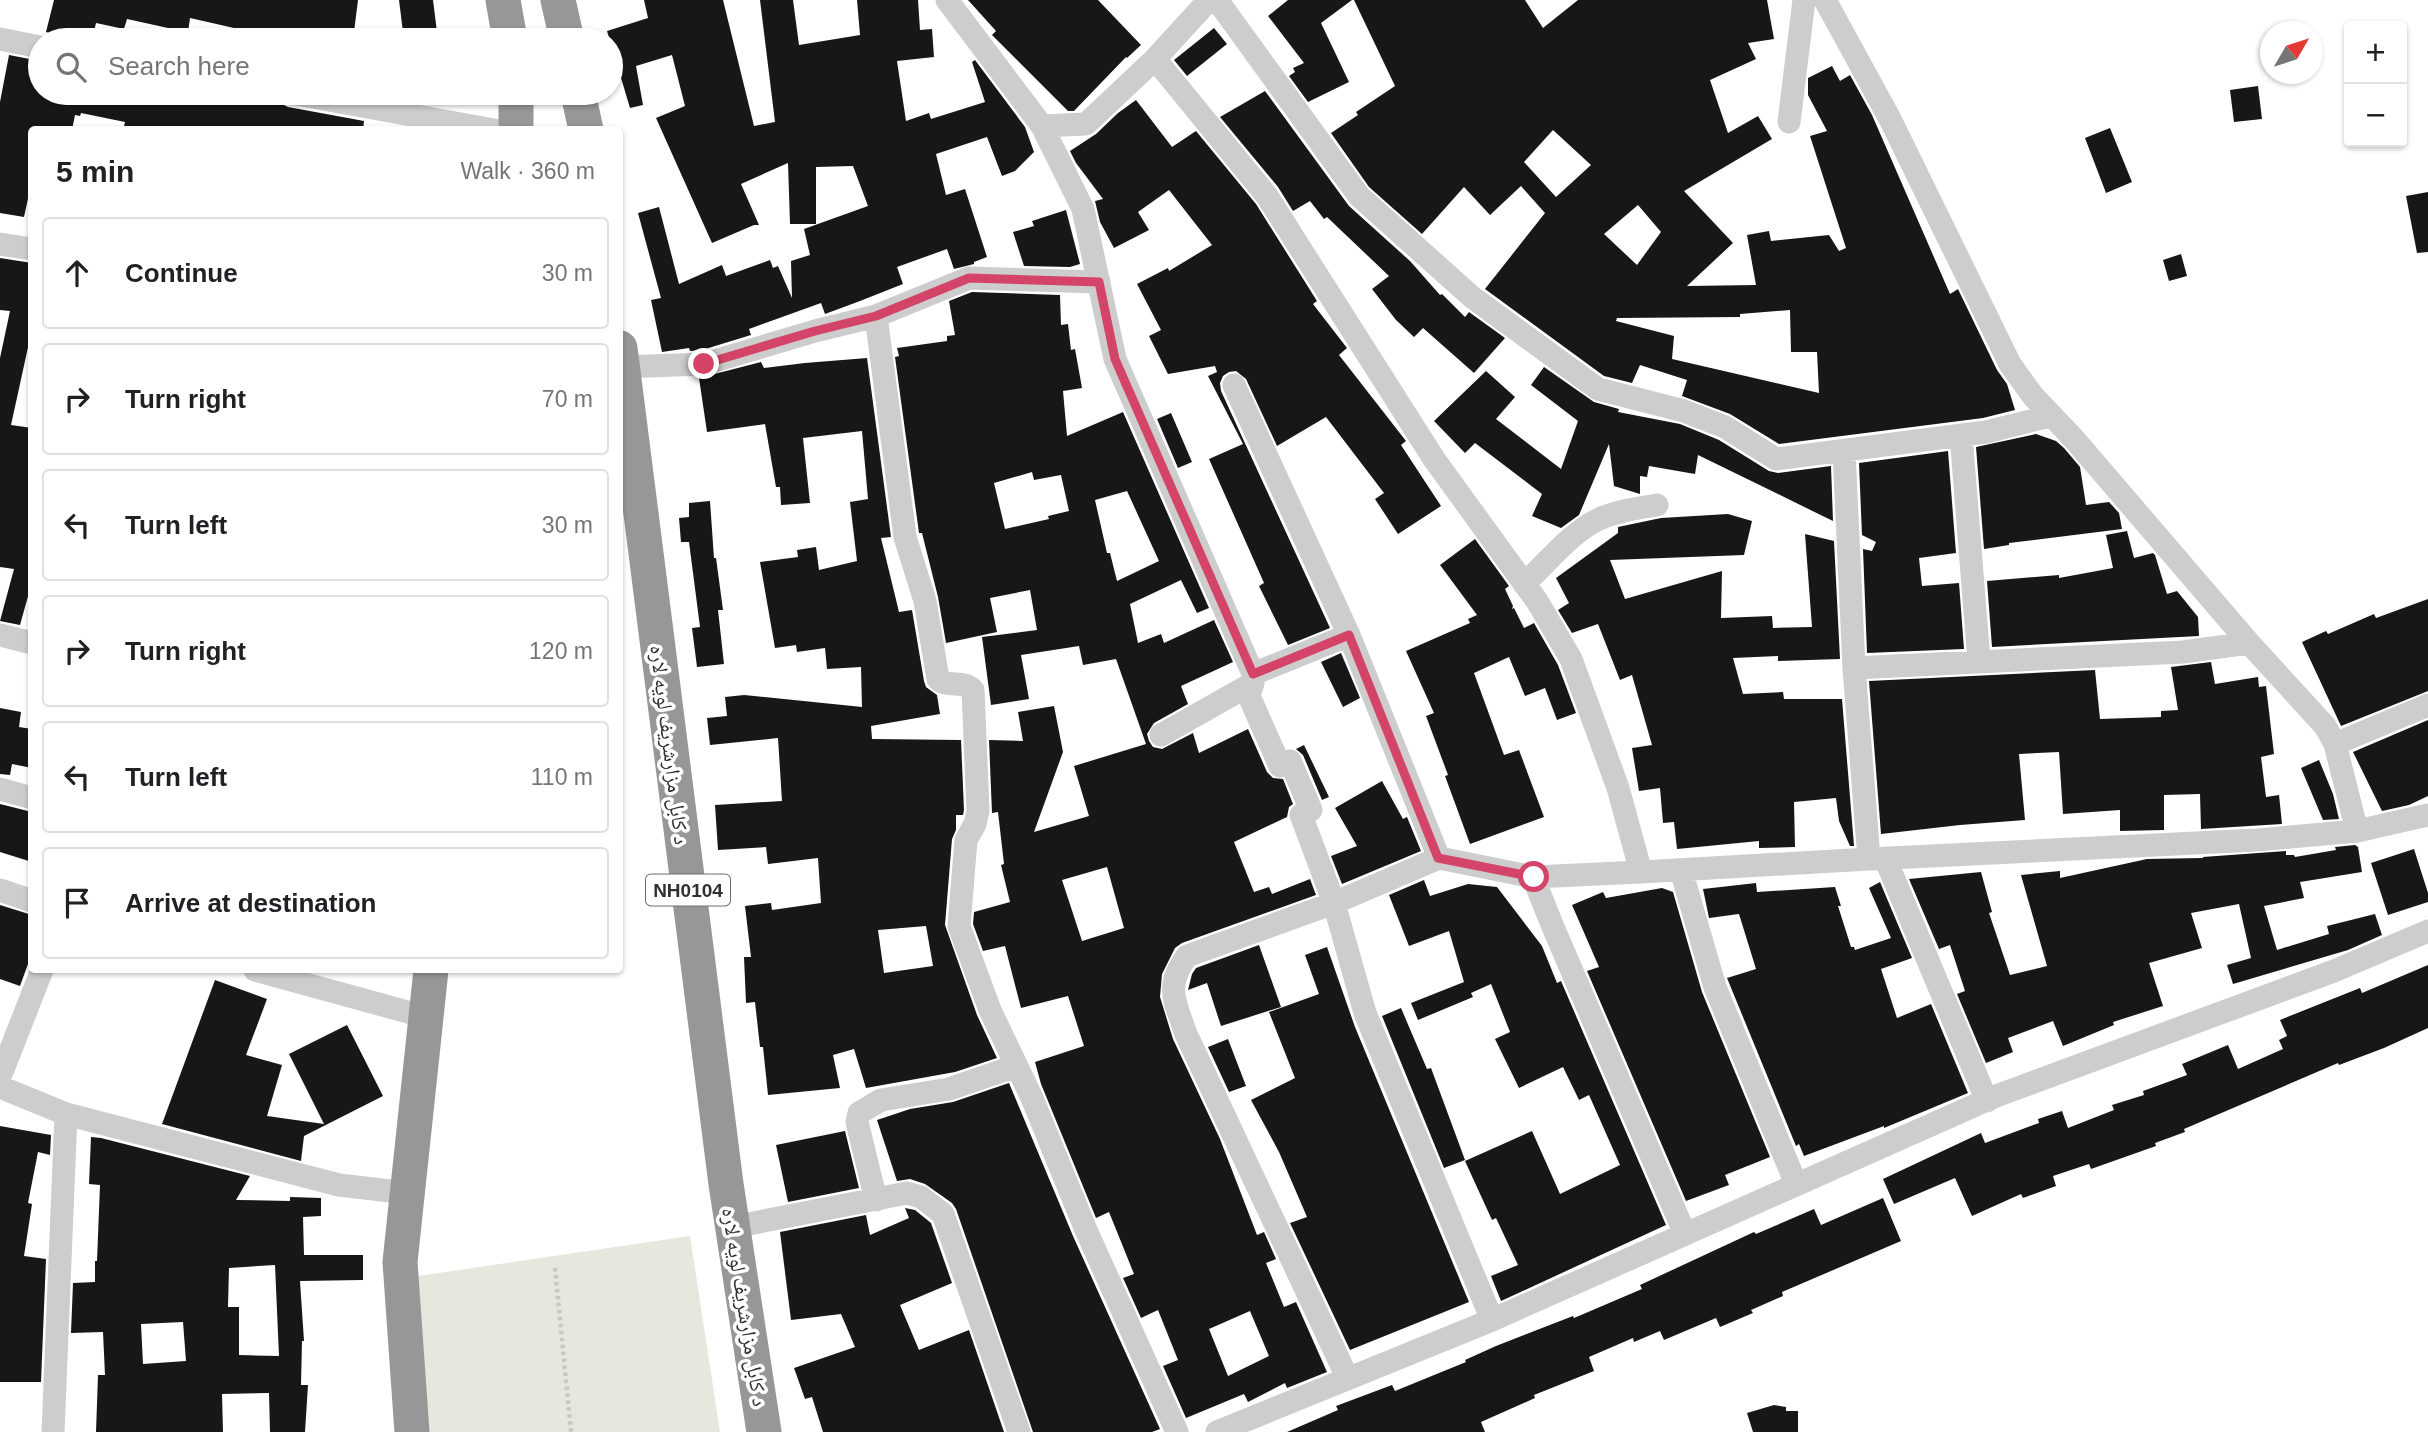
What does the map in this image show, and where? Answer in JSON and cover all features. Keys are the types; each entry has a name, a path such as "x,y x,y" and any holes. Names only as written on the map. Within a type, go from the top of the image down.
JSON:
{"highway":[{"path":"503,0 508,28"},
{"path":"558,0 564,28"},
{"path":"516,105 516,126"},
{"path":"581,105 585,126"},
{"name":"د کابل مزارشریف لویه لاره","path":"623,380 733,1227 764,1432"},
{"path":"412,1432 400,1262 431,973"}],"street":[{"path":"947,0 1042,126 1083,209 1115,359 1253,678 1249,696 1280,766 1290,761 1307,796 1311,810 1301,815 1334,903 1365,1013 1492,1320"},
{"path":"1042,126 1086,124 1155,59 1209,0"},
{"path":"1217,0 1359,195 1472,297 1598,389 1684,411 1725,427 1776,459 1986,432 2050,416"},
{"path":"1789,122 1804,0"},
{"path":"1825,0 1890,119 2010,364 2050,416 2074,439 2249,643 2325,726 2335,744 2357,831"},
{"path":"0,39 28,45"},
{"path":"1155,59 1267,196 1434,459 1524,584 1571,659 1618,788 1641,872"},
{"path":"356,105 472,126"},
{"path":"0,244 28,248"},
{"path":"623,357 704,364 876,316 969,278 1099,282"},
{"path":"876,316 905,537 925,601 938,679 941,682 970,686 973,690 978,811 975,824 966,840 959,926 990,1010 1032,1098 1086,1230 1177,1432"},
{"path":"1234,385 1349,635 1438,858"},
{"path":"1961,435 1979,661"},
{"path":"1844,451 1854,668 1877,858 1987,1101"},
{"path":"1524,584 1571,539 1597,520 1627,510 1657,505"},
{"path":"0,635 28,642"},
{"path":"1161,734 1253,678 1349,635"},
{"path":"1854,668 2183,652 2249,643"},
{"path":"2335,744 2428,705"},
{"path":"0,789 28,797"},
{"path":"1347,1377 1186,1034 1172,992 1176,971 1187,956 1334,903 1438,858 1534,877 2257,840 2357,831 2428,815"},
{"path":"1681,870 1715,987 1796,1184"},
{"path":"1534,877 1685,1234"},
{"path":"0,890 28,900"},
{"path":"1217,1432 1492,1320 1987,1101 2334,971 2428,931"},
{"path":"0,1077 41,973"},
{"path":"266,973 426,1017"},
{"path":"876,1200 857,1122 859,1113 881,1100 949,1089 1016,1066"},
{"path":"0,1087 66,1114 340,1185 407,1193"},
{"path":"53,1432 66,1114"},
{"path":"733,1227 907,1193 921,1197 943,1214 1019,1432"}],"path":[{"path":"555,1268 571,1432"}],"shaded area":[{"path":"690,1236 720,1432 429,1432 412,1277"}],"building":[{"path":"54,0 358,0 354,28 234,28 190,18 189,28 168,28 127,19 124,28 96,23 95,28 47,28"},
{"path":"399,0 433,0 436,28 402,28"},
{"path":"644,0 723,0 754,126 775,122 760,0 793,0 799,45 860,35 857,0 918,0 920,30 932,29 934,57 897,61 906,121 929,113 931,119 985,102 972,62 975,60 1025,127 1034,152 1015,171 1002,176 987,137 936,154 946,195 965,189 987,257 974,264 954,269 947,249 897,267 903,284 825,314 821,303 749,329 751,335 702,350 690,351 689,348 662,352 651,300 661,298 638,213 659,207 679,284 722,265 726,276 770,260 773,268 778,266 792,298 791,261 810,255 804,229 868,206 853,166 816,167 816,224 790,224 788,163 741,184 759,225 712,243 656,118 685,106 672,55 636,66 643,105 630,108 623,85 623,28 616,28 648,18"},
{"path":"968,0 1098,0 1141,45 1074,111 1068,111 992,35 996,31"},
{"path":"1288,0 1352,0 1321,23 1349,82 1308,102 1289,76 1295,72 1293,68 1304,63 1268,16"},
{"path":"1354,0 1525,0 1543,28 1578,0 1767,0 1774,39 1748,43 1756,59 1710,80 1728,133 1758,116 1772,139 1684,191 1733,243 1687,286 1756,285 1747,235 1769,231 1771,241 1829,235 1839,251 1846,248 1810,136 1827,131 1808,95 1808,78 1832,66 1840,81 1850,75 1872,115 1950,294 1958,289 1997,370 2007,384 2015,410 1983,418 1779,444 1730,414 1682,396 1687,380 1640,365 1632,383 1604,376 1485,289 1545,213 1521,186 1490,215 1464,187 1422,234 1369,187 1331,133 1358,115 1356,112 1395,86","holes":["1553,130 1591,165 1556,197 1524,162","1638,205 1661,232 1637,265 1604,234","1790,310 1791,352 1817,352 1819,393 1672,359 1674,336 1616,321 1617,318 1740,317 1740,314"]},
{"path":"1214,28 1227,44 1187,76 1174,60"},
{"path":"9,55 28,59 28,105 284,105 364,121 363,126 124,126 125,122 81,113 80,116 75,115 73,126 28,126 28,198 24,217 0,213 0,102"},
{"path":"2258,86 2262,119 2234,122 2230,90"},
{"path":"1265,91 1349,206 1410,261 1440,295 1465,317 1469,312 1505,338 1474,373 1423,328 1414,337 1396,320 1372,289 1389,276 1327,217 1324,219 1310,201 1293,211 1278,187 1220,117"},
{"path":"1136,100 1172,147 1196,131 1256,204 1317,301 1313,304 1347,348 1339,355 1406,441 1401,445 1441,506 1398,534 1375,499 1384,493 1326,417 1277,446 1246,379 1236,371 1223,376 1221,391 1330,628 1288,645 1259,586 1264,583 1209,459 1243,444 1208,376 1217,372 1215,366 1168,374 1149,336 1161,330 1137,284 1168,268 1169,271 1212,245 1169,190 1138,212 1149,230 1114,248 1100,222 1095,201 1103,199 1070,151 1096,134"},
{"path":"2110,128 2132,182 2106,193 2085,138"},
{"path":"2428,192 2428,252 2417,253 2406,196"},
{"path":"1066,210 1080,264 1070,267 1024,266 1013,232 1034,226 1032,221"},
{"path":"2181,254 2187,276 2169,281 2163,260"},
{"path":"0,258 28,262 28,347 11,425 28,427 28,596 20,625 0,621 14,569 0,567 0,358 10,311 0,310"},
{"path":"972,292 1060,295 1061,325 1068,324 1071,350 1075,349 1082,388 1063,391 1067,436 1123,412 1209,608 1197,613 1181,580 1130,604 1138,643 1161,634 1164,643 1214,620 1233,662 1181,686 1188,704 1154,723 1147,734 1149,741 1153,747 1162,749 1193,733 1199,753 1248,729 1267,772 1273,778 1283,779 1293,804 1289,807 1287,817 1234,842 1254,892 1269,887 1272,894 1310,879 1316,895 1182,943 1175,948 1162,974 1160,997 1173,1039 1220,1139 1257,1235 1264,1232 1276,1259 1266,1263 1284,1307 1296,1302 1327,1372 1287,1388 1285,1383 1248,1402 1244,1394 1186,1418 1163,1366 1178,1360 1158,1310 1141,1318 1123,1278 1134,1274 1109,1212 1096,1218 1041,1084 1035,1062 1084,1046 1068,996 1021,1008 1005,946 983,951 973,924 974,912 1010,902 1001,865 1004,864 998,812 992,813 989,740 1023,741 1018,712 1054,706 1063,752 1034,832 1089,816 1074,766 1146,744 1116,659 1083,665 1079,646 1021,655 1029,699 991,705 982,637 1037,630 1030,590 990,598 997,632 946,643 938,597 922,533 919,533 895,357 899,356 897,348 947,341 947,336 955,335 949,301","holes":["1032,472 1034,480 1061,475 1069,511 1048,516 1049,519 1005,529 994,483","1127,491 1159,561 1117,581 1110,553 1107,553 1095,500","1107,867 1124,928 1082,941 1062,880","1250,1311 1269,1356 1228,1376 1209,1329"]},
{"path":"867,358 891,537 881,538 899,612 912,610 924,681 926,687 937,695 940,714 871,726 872,739 961,740 964,810 963,815 956,815 956,830 952,839 945,925 977,1015 997,1058 955,1072 866,1088 854,1049 833,1055 840,1088 768,1095 755,1002 746,1003 744,957 751,957 745,906 771,903 772,910 821,903 818,858 768,864 766,847 718,850 715,805 782,801 778,738 710,745 707,718 727,716 725,697 744,695 862,707 861,667 827,669 825,648 797,652 796,645 775,648 760,562 798,557 797,550 816,547 819,570 857,561 850,502 868,499 862,431 803,438 810,503 781,505 780,487 776,487 765,424 707,432 699,378 761,362 764,368","holes":["926,926 933,966 884,973 878,930"]},
{"path":"1544,367 1594,402 1619,409 1618,412 1680,424 1719,440 1769,471 1778,473 1831,466 1833,521 1698,455 1695,474 1649,466 1647,477 1640,476 1640,494 1614,486 1609,444 1579,515 1561,528 1532,516 1542,494 1475,443 1465,453 1434,421 1486,371 1515,397 1496,419 1561,469 1578,421 1531,385"},
{"path":"1171,413 1192,462 1178,468 1157,419"},
{"path":"2036,434 2056,441 2064,448 2080,467 2086,505 2109,502 2119,513 2122,529 2009,543 1984,549 1976,447"},
{"path":"1948,451 1956,553 1919,558 1922,586 1959,583 1964,649 1867,653 1863,549 1872,551 1876,542 1862,535 1859,463"},
{"path":"710,501 714,558 723,610 718,610 724,664 697,667 692,628 700,627 689,542 681,542 679,518 689,517 689,503"},
{"path":"1728,514 1752,521 1744,555 1610,560 1625,599 1722,571 1721,618 1772,616 1773,628 1812,627 1805,534 1834,541 1840,659 1778,661 1778,656 1733,658 1743,694 1783,692 1784,699 1842,699 1854,846 1850,846 1839,821 1836,798 1794,802 1795,847 1759,848 1759,841 1677,849 1674,822 1663,823 1660,788 1639,791 1632,748 1652,745 1632,675 1620,680 1598,624 1572,633 1558,610 1569,603 1556,578 1618,533 1618,527 1661,518"},
{"path":"2127,531 2134,558 2153,553 2167,594 2177,591 2198,617 2199,636 1992,647 1987,581 2059,575 2059,578 2113,568 2106,535"},
{"path":"1475,539 1509,586 1505,589 1512,609 1514,608 1524,628 1534,623 1558,665 1576,713 1557,720 1545,688 1525,696 1509,657 1474,673 1504,755 1519,750 1544,817 1470,844 1426,716 1434,713 1406,651 1470,623 1468,619 1477,615 1440,565"},
{"path":"2428,599 2428,691 2341,726 2302,642 2374,614 2376,618"},
{"path":"1341,653 1360,698 1343,707 1321,662"},
{"path":"2211,662 2215,684 2258,677 2259,687 2266,686 2274,754 2261,757 2266,797 2279,795 2282,824 2201,829 2200,794 2164,795 2164,830 2120,831 2120,810 2063,814 2059,752 2019,754 2025,820 1881,834 1869,681 2095,670 2100,719 2161,717 2161,711 2178,710 2171,667"},
{"path":"0,708 21,712 19,727 28,728 28,767 12,764 10,775 0,774"},
{"path":"2428,720 2428,796 2409,805 2382,811 2353,752"},
{"path":"1304,745 1329,797 1322,800 1303,755 1296,749"},
{"path":"2319,760 2333,794 2339,819 2323,820 2301,768"},
{"path":"1382,781 1403,819 1407,817 1421,851 1342,884 1331,856 1357,846 1335,808"},
{"path":"0,804 28,811 28,861 0,852"},
{"path":"2355,845 2358,847 2362,872 2300,882 2304,898 2264,906 2277,950 2329,934 2327,926 2375,914 2382,935 2348,950 2233,984 2227,965 2251,958 2239,904 2191,913 2202,948 2149,963 2163,1006 2113,1022 2114,1025 2063,1046 2053,1021 2008,1038 2013,1052 1986,1063 1957,994 1965,991 1950,945 1939,949 1909,879 1981,872 1992,912 1989,913 2010,975 2047,966 2021,875 2060,871 2060,878 2147,859 2203,858 2286,851 2286,855 2295,857"},
{"path":"2414,849 2428,893 2428,902 2388,915 2371,863"},
{"path":"1424,880 1430,896 1468,884 1497,887 1542,946 1557,983 1561,981 1666,1225 1501,1301 1491,1276 1518,1265 1496,1218 1492,1220 1465,1161 1532,1131 1560,1194 1620,1165 1589,1095 1579,1100 1563,1067 1519,1088 1495,1039 1510,1032 1491,984 1471,993 1473,997 1418,1020 1411,1003 1464,982 1449,931 1409,946 1389,895"},
{"path":"1880,882 1912,958 1881,969 1897,1018 1931,1004 1968,1093 1884,1128 1804,1156 1799,1144 1796,1146 1727,978 1756,969 1739,914 1709,918 1703,889 1756,883 1757,892 1835,887 1851,947 1855,950 1891,938 1869,888"},
{"path":"1662,888 1673,892 1702,992 1770,1157 1725,1175 1729,1185 1686,1201 1587,971 1599,967 1572,905 1603,892 1606,898"},
{"path":"0,905 28,914 28,964 20,986 0,979"},
{"path":"1259,945 1281,1007 1221,1026 1207,983 1188,990 1192,974 1196,968"},
{"path":"1327,947 1355,1027 1469,1302 1350,1350 1290,1223 1307,1217 1279,1152 1251,1100 1295,1078 1269,1012 1319,994 1305,955"},
{"path":"2428,965 2428,1028 2184,1129 2185,1132 2155,1143 2156,1146 2091,1169 2089,1164 2053,1176 2056,1186 2023,1198 2021,1194 1972,1216 1955,1178 1894,1204 1883,1179 1981,1133 1985,1143 2039,1123 2038,1119 2062,1111 2068,1128 2114,1110 2112,1105 2144,1095 2143,1091 2187,1075 2182,1064 2228,1045 2238,1069 2283,1049 2279,1040 2287,1036 2280,1020 2360,988 2362,993"},
{"path":"215,980 267,999 246,1055 282,1065 267,1116 324,1124 289,1054 347,1025 383,1096 304,1136 301,1161 162,1124"},
{"path":"1401,1008 1427,1069 1431,1068 1465,1160 1444,1168 1382,1016"},
{"path":"1228,1039 1246,1086 1229,1092 1208,1047"},
{"path":"1009,1083 1073,1236 1160,1429 1152,1432 1033,1432 956,1209 952,1203 925,1184 910,1179 897,1181 877,1120 910,1109 953,1102"},
{"path":"0,1126 51,1135 50,1155 38,1152 28,1203 32,1204 24,1256 46,1259 41,1382 0,1382"},
{"path":"845,1131 859,1188 788,1202 776,1145"},
{"path":"91,1137 250,1176 236,1200 290,1201 290,1197 321,1198 321,1216 303,1217 304,1255 363,1255 363,1280 300,1281 304,1341 301,1385 308,1385 305,1432 270,1432 269,1393 222,1394 223,1432 96,1432 98,1375 105,1375 103,1332 71,1333 73,1283 95,1282 100,1185 89,1184","holes":["275,1265 279,1356 239,1355 239,1307 228,1307 229,1268","183,1322 186,1361 143,1364 141,1324"]},
{"path":"1883,1198 1901,1241 1782,1292 1783,1296 1751,1310 1753,1313 1720,1327 1716,1318 1664,1340 1660,1331 1634,1342 1633,1338 1589,1357 1594,1371 1534,1395 1535,1398 1481,1422 1485,1432 1287,1432 1338,1410 1336,1406 1392,1385 1395,1391 1466,1362 1465,1360 1496,1346 1573,1316 1574,1318 1642,1289 1640,1285 1754,1232 1756,1234 1814,1209 1821,1225"},
{"path":"905,1208 915,1210 931,1223 952,1283 900,1305 919,1350 969,1330 1004,1432 823,1432 812,1397 805,1399 794,1368 855,1347 841,1314 791,1320 780,1232 866,1215 870,1235 909,1218"},
{"path":"1774,1405 1786,1407 1786,1411 1798,1411 1798,1432 1753,1432 1747,1413"}],"route":[{"path":"704,364 876,316 969,278 1099,282 1115,359 1253,674 1349,635 1438,858 1534,877"}]}
